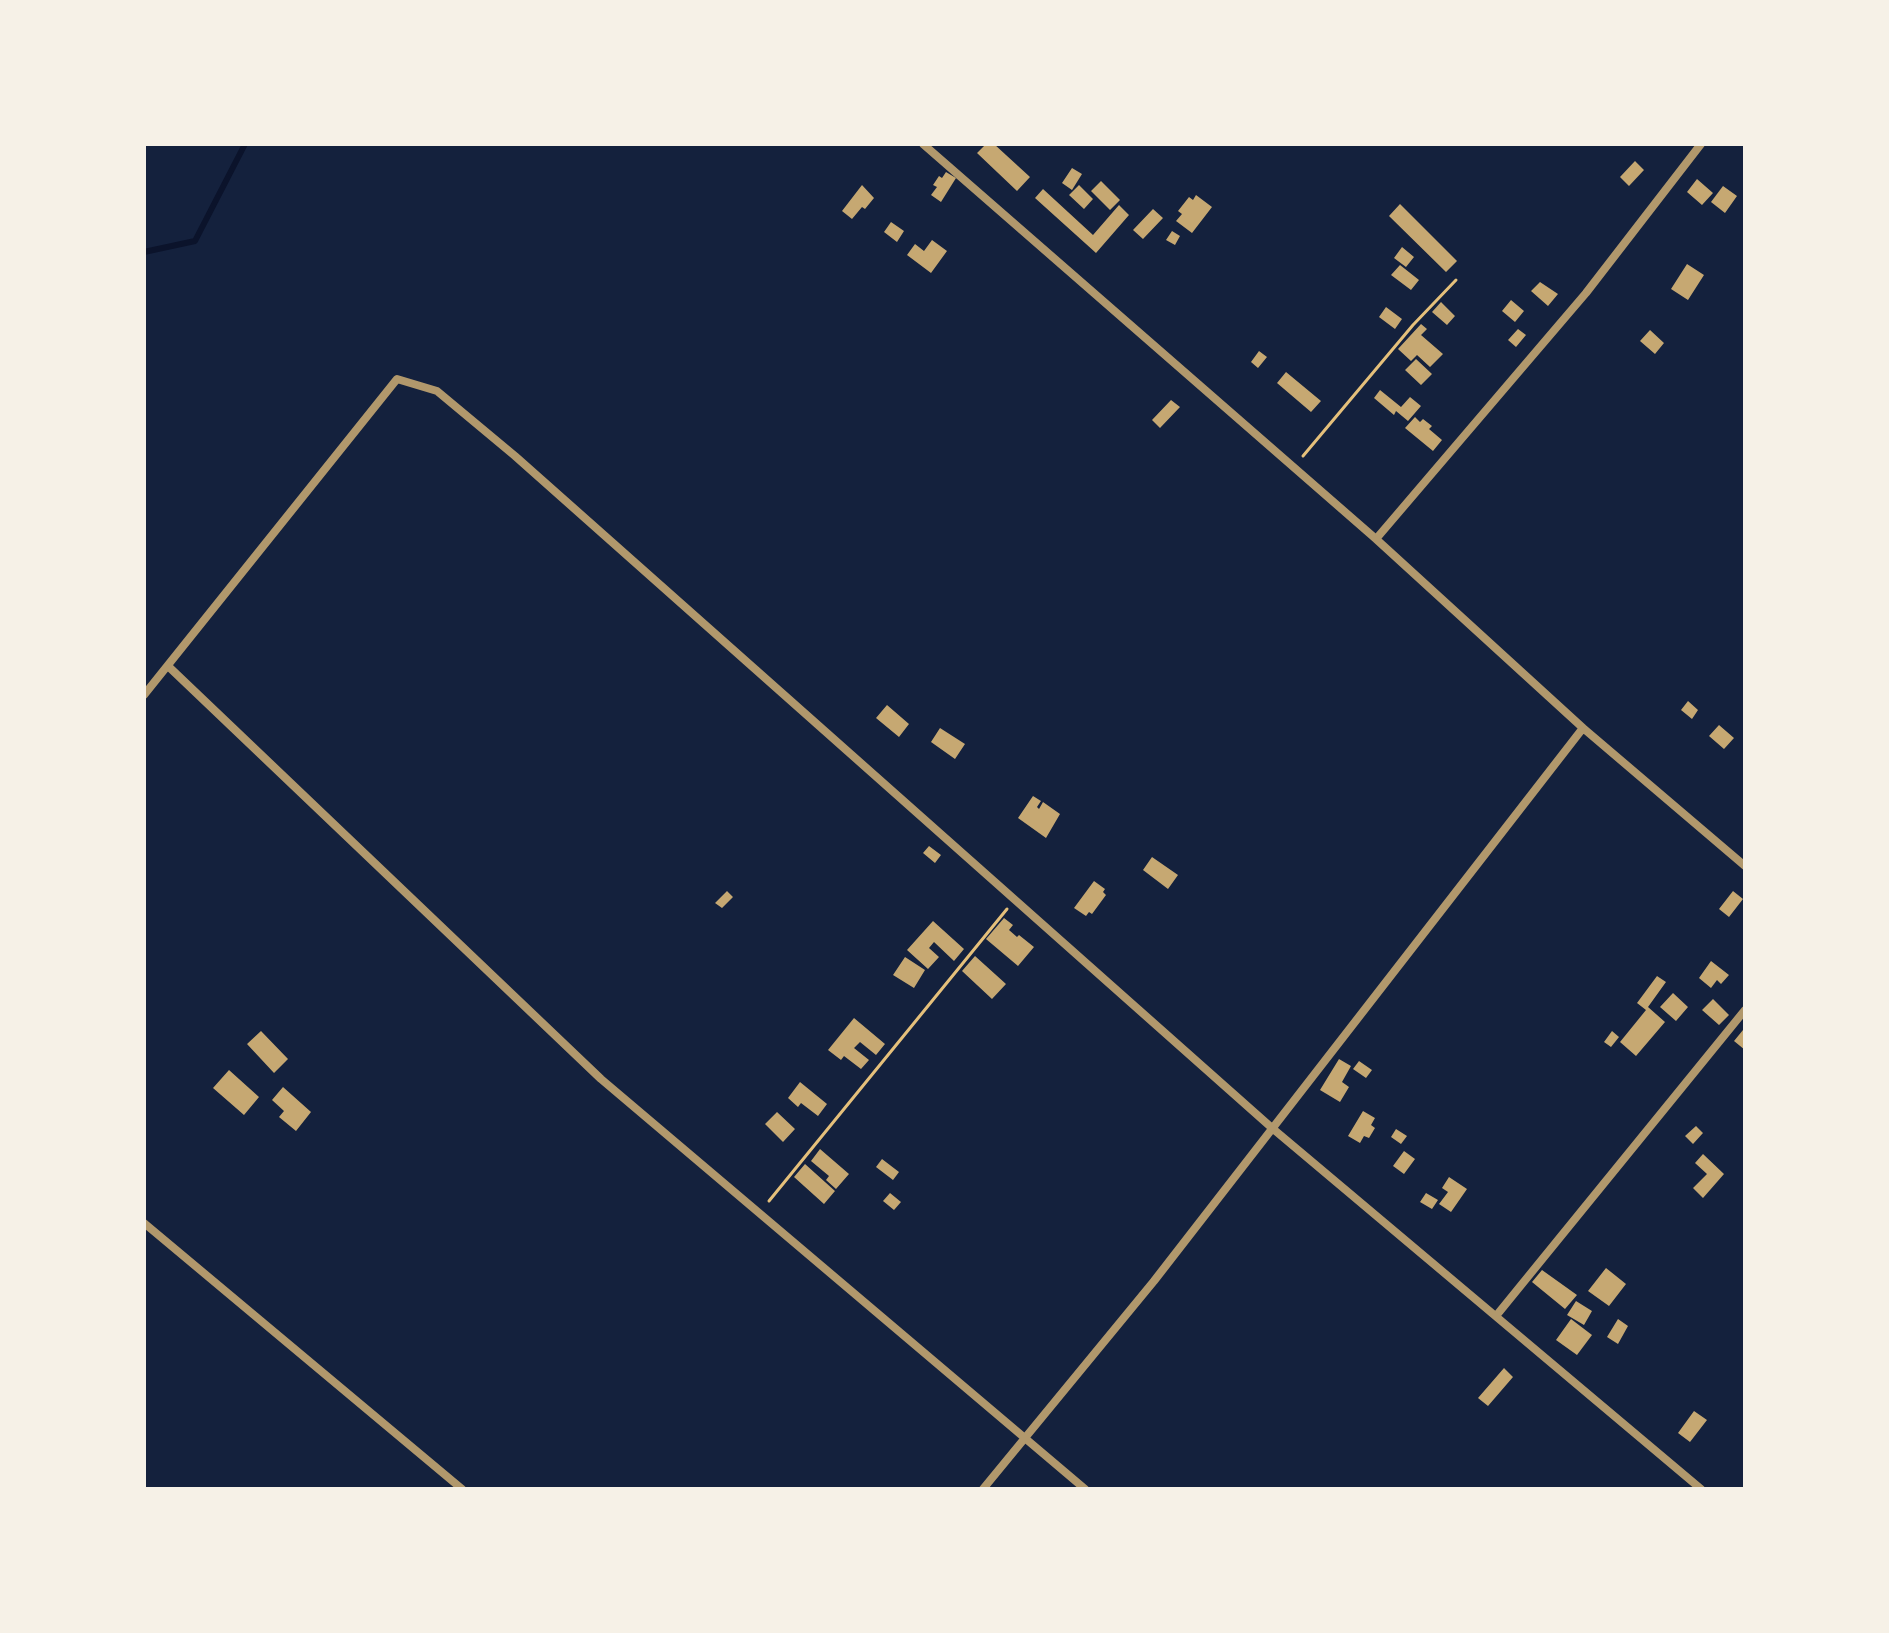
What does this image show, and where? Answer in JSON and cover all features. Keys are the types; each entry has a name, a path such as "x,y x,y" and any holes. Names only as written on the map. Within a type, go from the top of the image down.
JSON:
{"street":[{"path":"923,144 1376,539 1583,728 1745,866"},
{"path":"1376,539 1586,293 1701,144"},
{"path":"144,695 397,379 437,391 515,456 1272,1128 1701,1489"},
{"path":"168,666 601,1079 1085,1489"},
{"path":"983,1489 1154,1281 1583,728"},
{"path":"1496,1316 1745,1010"},
{"path":"144,1223 462,1489"}],"path":[{"path":"1293,468 1413,325 1456,280"},
{"path":"759,1214 1015,900"}],"building":[{"path":"986,144 994,144 1030,177 1017,191 977,153"},
{"path":"1635,161 1644,170 1629,186 1620,177"},
{"path":"1072,168 1082,174 1072,190 1062,183"},
{"path":"946,172 956,178 941,202 931,195 937,187 933,185"},
{"path":"1697,179 1713,193 1702,205 1687,192"},
{"path":"1101,181 1120,200 1110,210 1091,191"},
{"path":"862,185 874,198 852,219 842,211"},
{"path":"1079,185 1093,199 1084,209 1069,195"},
{"path":"1723,186 1737,196 1725,213 1711,202"},
{"path":"1043,189 1093,235 1119,205 1129,215 1096,253 1035,198"},
{"path":"1196,195 1212,207 1192,233 1176,221 1182,214 1178,211 1189,197 1193,200"},
{"path":"1400,204 1457,261 1446,272 1389,216"},
{"path":"1153,209 1163,218 1143,239 1133,230"},
{"path":"891,222 904,231 897,242 884,232"},
{"path":"1172,231 1180,236 1175,245 1166,240"},
{"path":"932,240 947,251 931,273 907,255 915,244 924,251"},
{"path":"1402,247 1414,257 1406,267 1394,258"},
{"path":"1687,264 1704,275 1688,300 1671,289"},
{"path":"1400,265 1419,280 1411,290 1391,275"},
{"path":"1540,282 1558,294 1548,306 1531,291"},
{"path":"1511,300 1524,311 1515,322 1502,311"},
{"path":"1441,302 1455,316 1447,325 1432,312"},
{"path":"1386,307 1402,319 1395,329 1379,317"},
{"path":"1421,324 1427,329 1421,335 1443,354 1430,367 1417,355 1411,361 1398,349"},
{"path":"1518,329 1526,335 1516,347 1508,340"},
{"path":"1650,330 1664,343 1655,354 1640,341"},
{"path":"1259,351 1267,357 1258,368 1251,362"},
{"path":"1416,359 1432,374 1421,385 1405,370"},
{"path":"1286,372 1321,401 1311,412 1277,383"},
{"path":"1380,390 1401,407 1410,397 1421,406 1408,421 1396,411 1394,415 1374,398"},
{"path":"1171,400 1180,407 1160,428 1152,420"},
{"path":"1415,417 1432,426 1429,429 1442,440 1433,451 1405,428"},
{"path":"1688,701 1698,710 1692,719 1681,710"},
{"path":"887,705 909,724 899,737 876,718"},
{"path":"1719,725 1734,738 1724,749 1709,736"},
{"path":"940,728 965,744 955,759 931,742"},
{"path":"1033,796 1041,801 1037,807 1039,809 1043,802 1060,814 1046,838 1018,818"},
{"path":"929,846 941,855 935,863 923,853"},
{"path":"1152,857 1178,875 1168,889 1143,870"},
{"path":"1094,881 1105,889 1103,892 1106,895 1092,914 1089,912 1086,916 1074,908"},
{"path":"727,891 733,897 722,908 715,903"},
{"path":"1733,891 1743,899 1729,917 1719,909"},
{"path":"1004,918 1013,925 1009,930 1034,947 1018,966 986,939"},
{"path":"933,921 964,949 954,961 934,942 929,948 939,957 928,969 907,950"},
{"path":"975,956 1006,984 992,999 962,971"},
{"path":"905,957 925,970 914,988 893,975"},
{"path":"1711,961 1729,975 1721,984 1717,980 1711,988 1699,978"},
{"path":"1657,976 1666,982 1648,1007 1665,1022 1636,1056 1620,1042 1646,1010 1637,1003"},
{"path":"1673,993 1688,1007 1676,1021 1660,1007"},
{"path":"1713,999 1729,1015 1719,1025 1702,1010"},
{"path":"854,1018 885,1044 876,1055 860,1042 854,1048 869,1060 861,1069 844,1056 841,1060 828,1050"},
{"path":"1743,1030 1745,1032 1745,1050 1734,1041"},
{"path":"261,1031 288,1059 274,1073 247,1044"},
{"path":"1612,1031 1619,1037 1611,1047 1604,1042"},
{"path":"1339,1059 1351,1066 1342,1082 1349,1087 1340,1102 1320,1090"},
{"path":"1359,1061 1372,1070 1366,1078 1353,1069"},
{"path":"229,1070 259,1097 244,1115 213,1088"},
{"path":"800,1082 827,1104 818,1116 801,1103 798,1107 788,1098"},
{"path":"283,1087 311,1112 296,1131 279,1117 284,1111 272,1100"},
{"path":"1363,1111 1375,1118 1371,1125 1375,1128 1369,1138 1364,1136 1360,1143 1348,1136"},
{"path":"777,1112 795,1129 783,1142 765,1124"},
{"path":"1696,1126 1703,1133 1693,1144 1685,1136"},
{"path":"1396,1129 1407,1136 1401,1144 1391,1137"},
{"path":"820,1149 849,1174 836,1189 826,1180 829,1176 811,1161"},
{"path":"1404,1151 1415,1159 1404,1174 1393,1166"},
{"path":"1703,1154 1724,1174 1703,1198 1693,1188 1707,1174 1695,1163"},
{"path":"882,1159 899,1172 893,1180 876,1167"},
{"path":"805,1164 835,1191 824,1204 794,1177"},
{"path":"1449,1177 1467,1189 1451,1212 1439,1204 1448,1192 1442,1188"},
{"path":"890,1193 901,1202 894,1210 883,1201"},
{"path":"1426,1193 1438,1200 1432,1209 1420,1202"},
{"path":"1606,1268 1626,1284 1609,1306 1588,1291"},
{"path":"1542,1270 1577,1295 1565,1309 1532,1282"},
{"path":"1576,1301 1592,1311 1584,1325 1567,1315"},
{"path":"1571,1319 1592,1335 1577,1355 1556,1340"},
{"path":"1618,1319 1628,1326 1618,1344 1607,1337"},
{"path":"1504,1368 1513,1377 1488,1406 1478,1398"},
{"path":"1694,1411 1707,1420 1690,1442 1678,1433"}],"waterway":[{"path":"144,252 195,241 245,144"}]}
